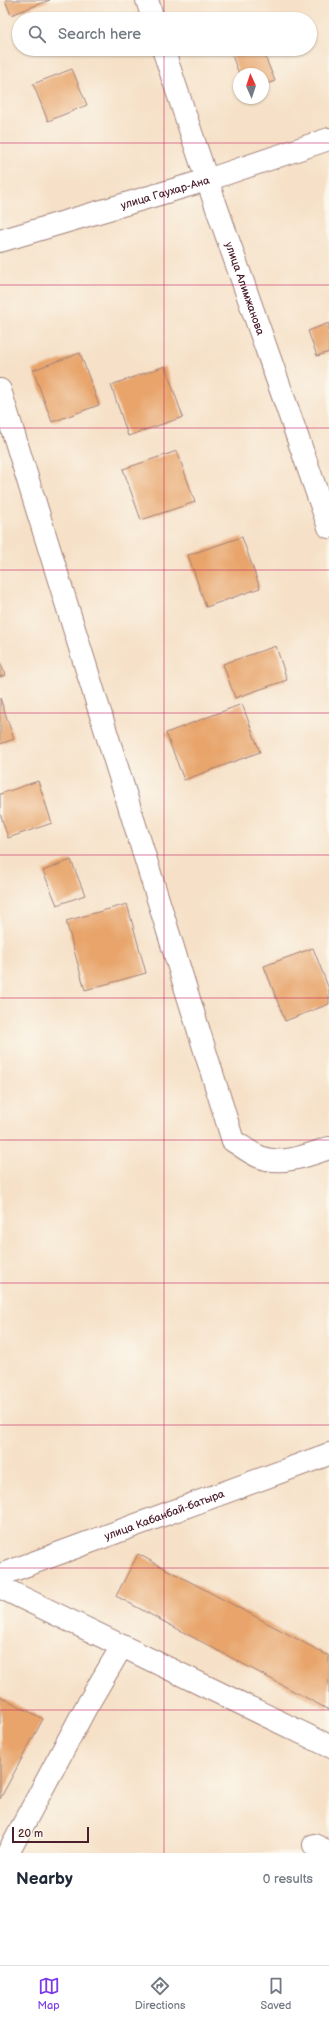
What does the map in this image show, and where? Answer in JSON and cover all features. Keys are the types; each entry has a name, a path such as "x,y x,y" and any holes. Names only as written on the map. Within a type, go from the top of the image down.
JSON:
{"street":[{"path":"147,0 151,12"},
{"name":"улица Алимжанова","path":"165,56 207,180 329,527"},
{"name":"улица Гаухар-Ана","path":"0,241 207,180 329,139"},
{"path":"0,390 233,1141 260,1158 282,1160 309,1155 329,1148"},
{"name":"улица Кабанбай-батыра","path":"0,1575 329,1454"},
{"path":"0,1587 329,1746"},
{"path":"8,1853 85,1709 122,1646"}],"building":[{"path":"5,0 50,0 19,12 12,12 11,15"},
{"path":"232,56 265,56 275,81 269,83 269,68 237,68"},
{"path":"72,69 87,105 48,121 33,84"},
{"path":"329,323 329,352 317,356 308,331"},
{"path":"80,353 99,405 52,422 33,370"},
{"path":"165,366 183,417 128,436 111,385"},
{"path":"177,451 195,502 141,520 123,469"},
{"path":"242,537 260,588 206,607 188,555"},
{"path":"276,646 287,680 235,698 223,664"},
{"path":"0,662 5,675 0,677"},
{"path":"0,698 14,739 0,744"},
{"path":"242,704 260,752 184,780 166,733"},
{"path":"38,781 52,823 8,838 0,813 0,794"},
{"path":"71,860 85,895 57,905 43,871"},
{"path":"127,904 146,973 85,990 66,921"},
{"path":"313,948 329,989 329,1004 285,1021 264,966"},
{"path":"138,1554 329,1656 329,1710 116,1596"},
{"path":"0,1696 43,1719 0,1799"}]}
